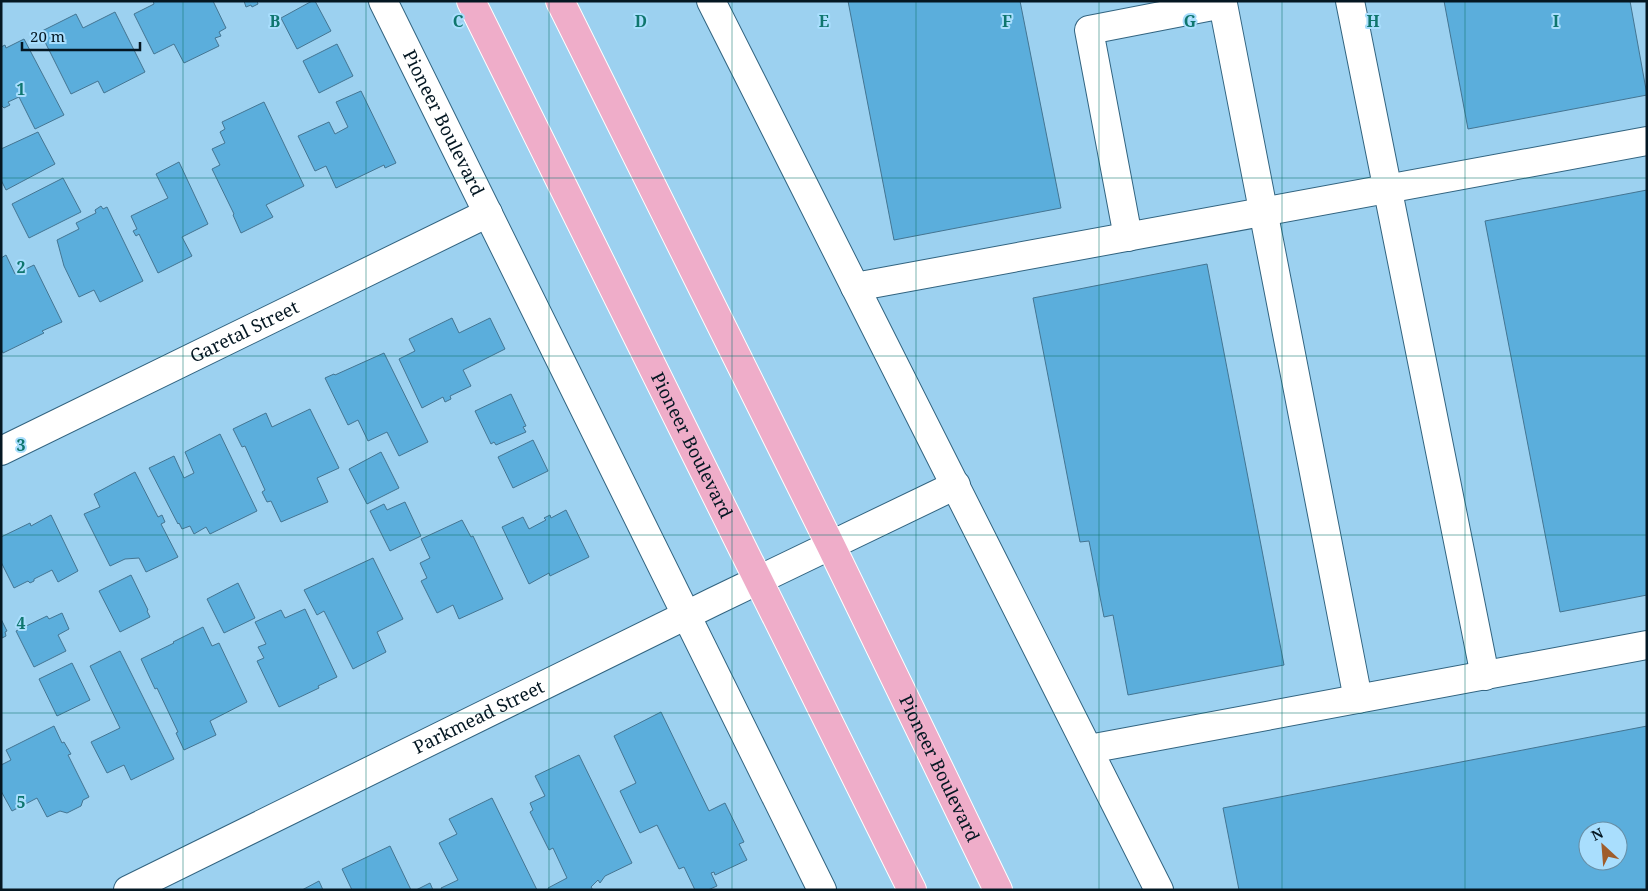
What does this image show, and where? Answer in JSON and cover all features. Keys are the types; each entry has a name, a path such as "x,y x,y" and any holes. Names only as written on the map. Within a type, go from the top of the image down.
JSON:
{"main road":[{"name":"Pioneer Boulevard","path":"471,1 757,581 912,890"},
{"name":"Pioneer Boulevard","path":"560,1 831,546 998,890"}],"street":[{"name":"Pioneer Boulevard","path":"384,1 822,890"},
{"path":"711,1 1159,890"},
{"path":"1350,1 1485,676"},
{"path":"1128,237 1089,30 1223,4 1358,699"},
{"path":"855,287 1647,141"},
{"name":"Garetal Street","path":"1,451 488,213"},
{"name":"Parkmead Street","path":"128,890 956,485"},
{"path":"1089,749 1647,645"}],"building":[{"path":"153,1 213,1 226,28 219,32 221,36 215,38 219,46 184,63 174,44 154,54 134,14 154,4"},
{"path":"244,1 257,1 258,4 246,7"},
{"path":"315,1 331,31 297,49 281,18"},
{"path":"848,1 1020,1 1061,208 894,240"},
{"path":"1444,1 1630,1 1647,95 1468,129"},
{"path":"115,12 145,72 104,93 98,81 71,94 40,32 76,14 83,28"},
{"path":"24,39 64,115 35,129 19,97 8,102 10,105 4,108 1,105 1,47 5,45 6,48"},
{"path":"337,44 353,76 319,93 303,61"},
{"path":"361,91 396,163 385,168 384,165 336,188 326,166 315,171 298,136 329,122 335,134 348,127 336,102"},
{"path":"264,102 304,186 266,205 273,217 241,233 212,169 220,165 212,149 225,143 220,132 225,129 222,122"},
{"path":"38,132 55,164 6,190 1,180 1,149"},
{"path":"179,162 208,224 182,237 192,256 158,273 139,234 136,236 133,231 137,229 131,216 168,198 156,174"},
{"path":"63,178 81,212 29,238 12,204"},
{"path":"1647,190 1647,595 1560,612 1485,221"},
{"path":"101,206 103,209 107,207 143,281 100,302 94,290 79,297 64,266 57,240 79,229 76,223 96,213 95,210"},
{"path":"6,255 15,274 34,265 62,322 3,353 1,349 1,258"},
{"path":"1207,264 1284,665 1128,695 1113,615 1104,617 1089,541 1080,542 1033,298"},
{"path":"452,318 459,333 490,318 505,349 463,370 471,386 450,396 451,399 445,402 443,397 422,408 399,359 415,351 409,339"},
{"path":"384,353 428,442 399,456 387,432 368,441 358,420 348,425 325,378"},
{"path":"511,394 526,426 523,427 526,432 496,445 494,442 491,444 475,411"},
{"path":"310,409 339,468 317,478 328,502 281,522 271,501 267,502 262,492 265,490 245,446 242,447 233,429 266,413 272,427"},
{"path":"220,434 257,511 210,534 206,527 194,534 190,526 182,529 178,524 149,468 174,456 184,478 194,473 185,452"},
{"path":"533,440 548,471 513,488 498,457"},
{"path":"381,452 399,488 367,504 349,469"},
{"path":"135,472 158,517 162,515 165,522 161,524 178,557 146,572 139,558 125,559 110,566 84,514 100,507 94,494"},
{"path":"405,502 421,536 390,551 370,511 384,504 387,510"},
{"path":"566,510 589,557 550,576 549,573 529,584 502,527 523,517 529,529 546,520 544,518 550,515 551,518"},
{"path":"51,515 78,571 58,582 52,570 30,583 28,581 14,588 1,562 1,537 30,523 31,526"},
{"path":"462,520 471,537 473,536 503,599 459,619 453,605 437,613 421,581 427,578 420,563 430,558 421,539"},
{"path":"373,558 403,619 377,632 386,652 353,669 324,611 317,615 304,590"},
{"path":"131,575 150,617 120,632 99,591"},
{"path":"238,583 255,618 224,633 207,599"},
{"path":"305,609 337,677 318,686 319,688 279,707 257,661 264,658 258,647 266,644 255,622 281,610 285,618"},
{"path":"62,613 69,629 58,635 66,651 34,667 16,631 47,616 49,619"},
{"path":"1,619 7,631 5,632 6,636 2,638"},
{"path":"203,627 212,646 219,643 247,702 210,721 216,735 184,750 176,733 178,732 141,659"},
{"path":"120,651 174,759 131,780 124,765 107,773 91,742 120,728 90,666"},
{"path":"72,663 90,700 57,716 39,679"},
{"path":"661,712 709,811 725,803 744,842 739,844 747,860 715,875 714,872 711,873 717,886 708,890 695,890 684,867 679,869 657,825 640,833 620,791 636,783 614,736"},
{"path":"54,726 62,743 64,742 71,754 68,755 89,797 83,800 81,806 67,813 60,811 47,817 37,798 12,811 1,791 1,765 11,760 6,750"},
{"path":"1647,726 1647,890 1239,890 1223,808"},
{"path":"579,755 632,863 605,876 600,883 598,880 591,887 593,890 549,890 548,888 567,878 553,848 549,850 530,812 533,810 530,803 545,796 535,776"},
{"path":"492,798 537,890 442,890 441,888 458,880 439,843 457,834 449,819"},
{"path":"390,846 411,890 352,890 342,869"},
{"path":"319,881 323,890 302,890"},
{"path":"430,883 433,890 416,890"}]}
